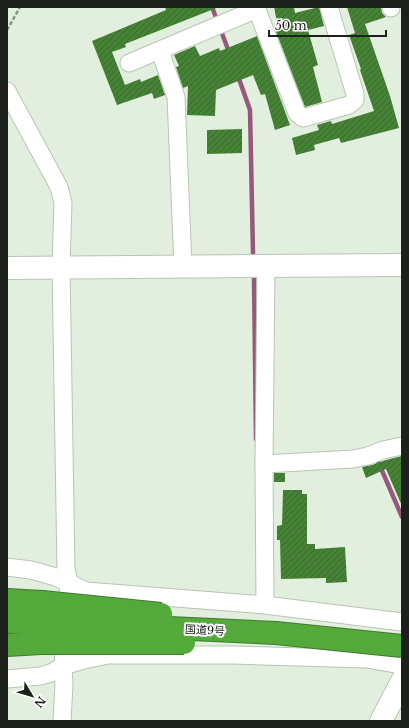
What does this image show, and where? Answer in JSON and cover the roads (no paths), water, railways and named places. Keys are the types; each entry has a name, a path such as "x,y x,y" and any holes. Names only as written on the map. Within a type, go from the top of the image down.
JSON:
{"highway":[{"path":"7,600 41,622 7,645"},
{"name":"国道9号","path":"7,622 41,622 276,633 402,646"}],"street":[{"path":"129,63 160,51 257,8 297,113 303,118 350,105 355,100 355,94 329,7"},
{"path":"160,51 176,97 183,266"},
{"path":"7,91 59,187 63,202 61,267 66,569 69,582 63,666 64,685 62,721"},
{"path":"7,268 402,265"},
{"path":"265,606 264,464 266,266"},
{"path":"264,464 353,459 402,446"},
{"path":"7,566 31,570 56,577 86,591 265,606 402,622"},
{"path":"7,679 40,676 51,673 63,666 108,655 233,655 367,659 402,666"},
{"path":"380,721 402,681"}],"waterway":[{"path":"212,7 229,52"},
{"path":"238,76 250,110 253,253"},
{"path":"254,279 256,439"},
{"path":"377,459 402,517"}]}
